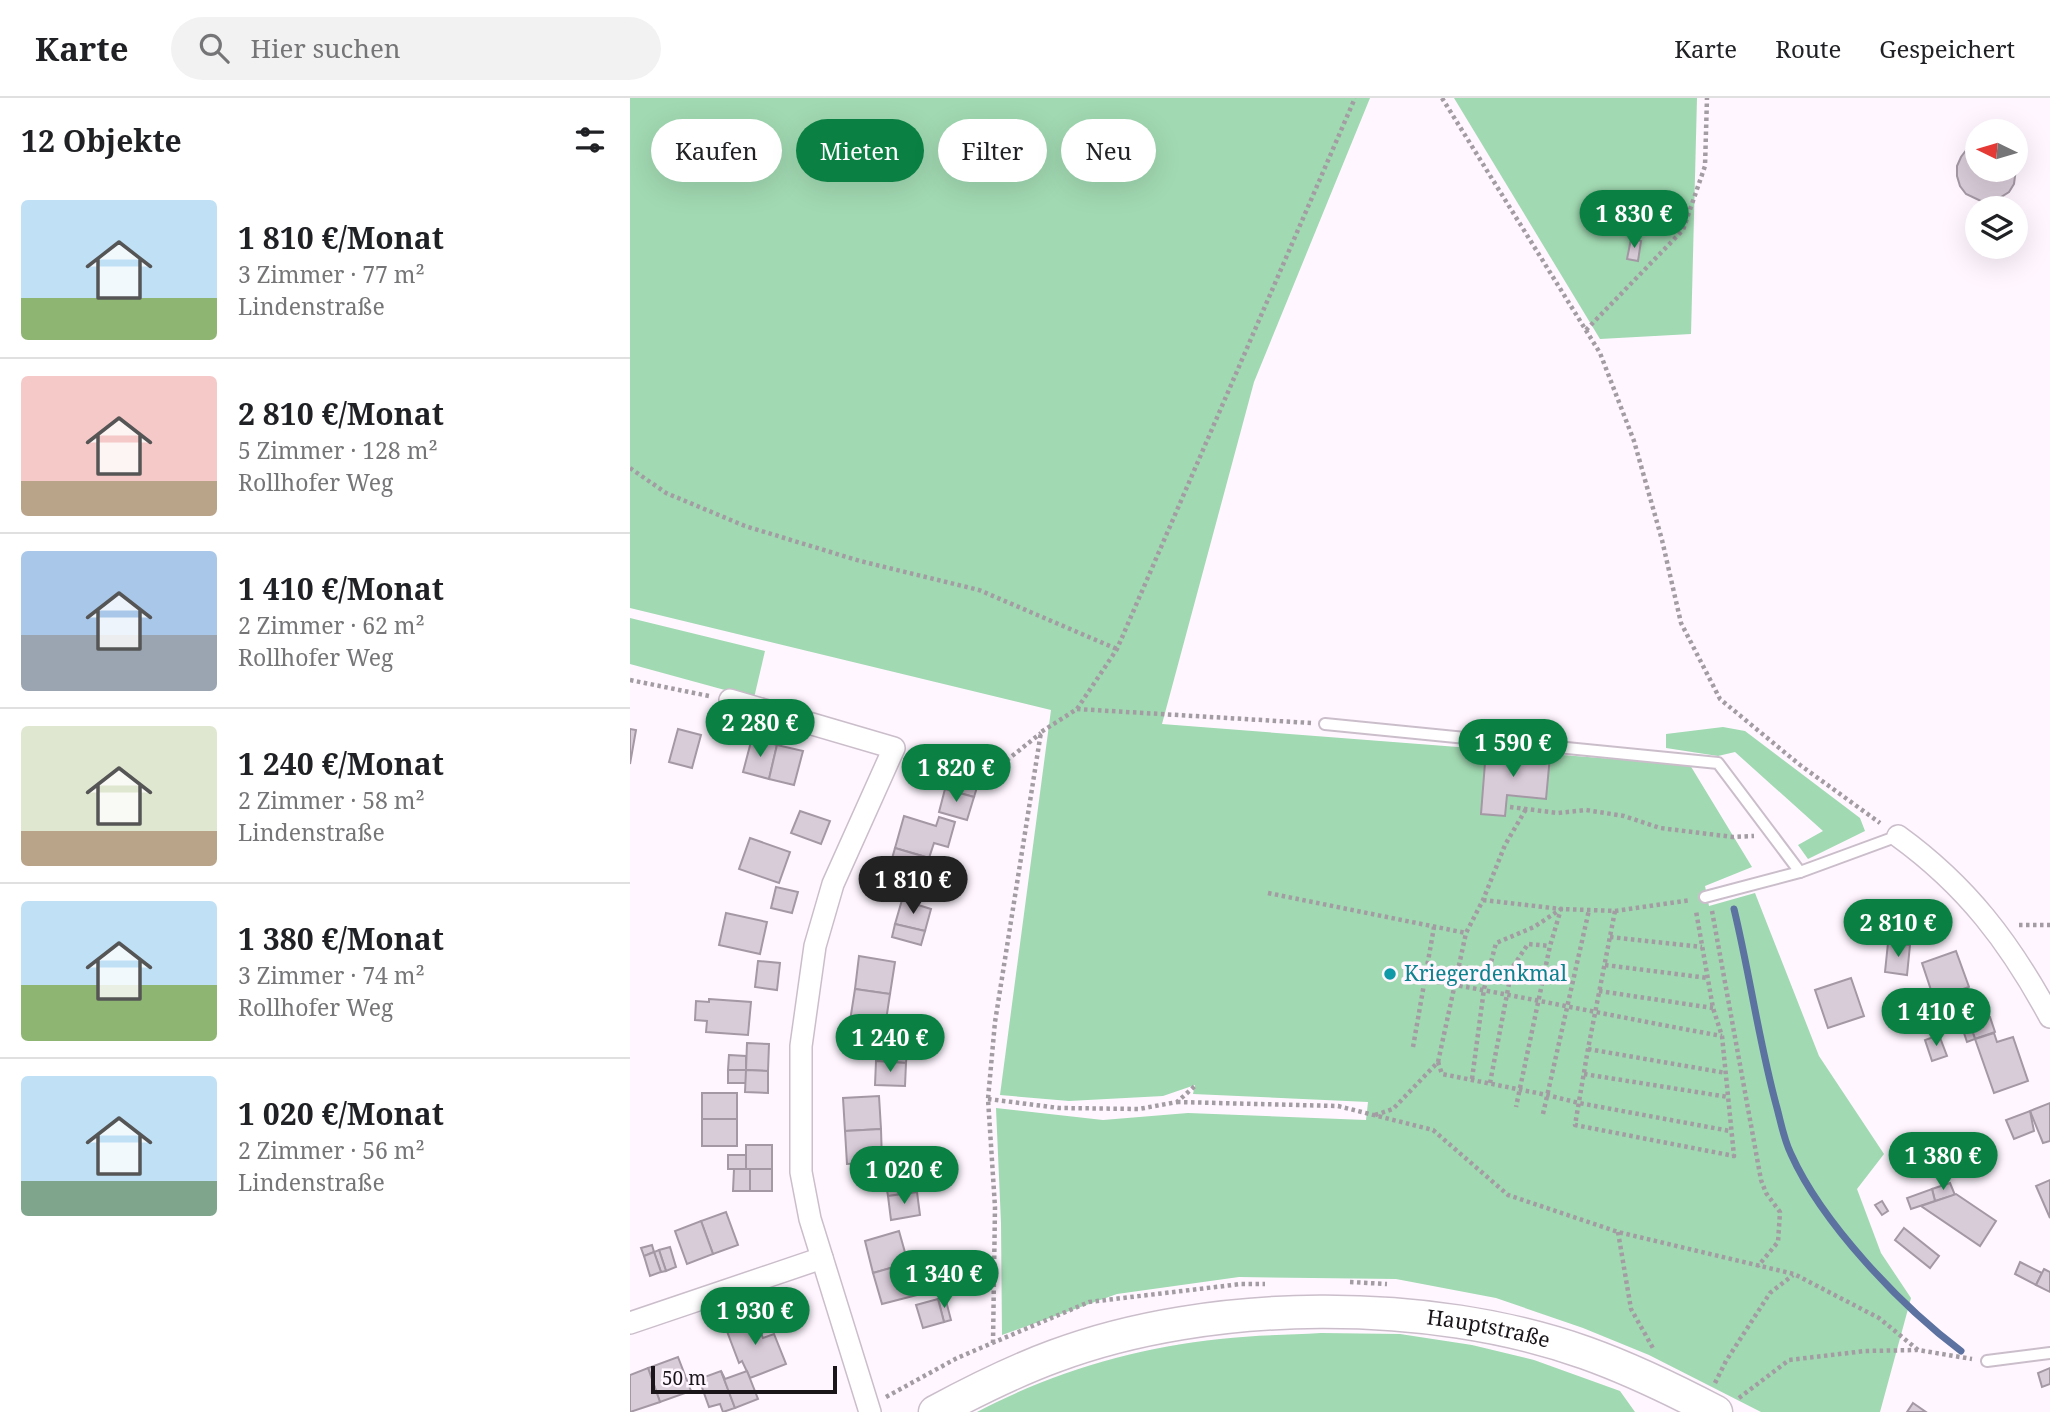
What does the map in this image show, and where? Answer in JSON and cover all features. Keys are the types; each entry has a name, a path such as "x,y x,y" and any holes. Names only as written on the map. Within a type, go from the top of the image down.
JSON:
{"main road":[{"name":"Hauptstraße","path":"935,1412 1001,1378 1057,1355 1169,1325 1247,1315 1312,1311 1430,1318 1539,1338 1587,1353 1711,1408"}],"street":[{"path":"730,700 894,748 833,884 815,946 801,1046 802,1172 810,1219 870,1411"},
{"path":"1898,836 1932,860 1993,925 2024,970 2050,1017"},
{"path":"630,1323 822,1258"}],"lane":[{"path":"1325,724 1718,762 1800,872"},
{"path":"1707,897 1800,872 1898,836"},
{"path":"1987,1361 2050,1353"}],"path":[{"path":"894,748 992,772 1041,732 1077,709 1117,649 1355,98"},
{"path":"1442,98 1600,353 1634,441 1662,540 1681,624 1720,699 1800,765 1898,836"},
{"path":"1586,330 1683,230 1705,166 1707,98"},
{"path":"630,468 666,493 745,526 860,561 979,590 1117,649"},
{"path":"630,680 730,700"},
{"path":"1077,709 1325,724"},
{"path":"870,1411 888,1396 957,1358 993,1343 995,1207 988,1099 995,1021 1041,732"},
{"path":"1510,807 1558,813 1586,810 1624,816 1660,828 1733,837 1772,835"},
{"path":"1526,809 1504,845 1483,900 1466,933 1438,1062 1442,1074 1579,1104 1731,1131"},
{"path":"1268,893 1466,933"},
{"path":"1707,897 1761,1180 1766,1193 1780,1212 1778,1242 1758,1266"},
{"path":"1483,900 1561,909 1615,911 1694,899 1713,1008 1722,1036 1734,1157 1575,1125 1615,911"},
{"path":"1516,1107 1550,946 1561,909"},
{"path":"1472,1079 1484,989 1496,943 1535,926 1561,909"},
{"path":"1543,1114 1589,910"},
{"path":"1413,1047 1434,927"},
{"path":"1610,937 1702,947"},
{"path":"1490,1083 1512,968 1528,944 1550,946"},
{"path":"1605,965 1708,978"},
{"path":"1404,976 1540,999 1567,1008 1722,1036"},
{"path":"1598,991 1713,1008"},
{"path":"1588,1049 1726,1073"},
{"path":"1374,1115 1393,1109 1438,1062"},
{"path":"1584,1074 1728,1097"},
{"path":"1177,1102 1196,1085"},
{"path":"988,1099 1059,1108 1139,1109 1177,1102 1338,1106 1433,1130 1508,1195 1618,1232 1794,1275 1879,1318 1918,1350"},
{"path":"1618,1232 1631,1309 1655,1352"},
{"path":"1711,1408 1726,1361 1770,1293 1794,1275"},
{"path":"1711,1408 1789,1360 1865,1351 1918,1350 1987,1361"}],"green space":[{"path":"630,98 1370,98 1254,382 1162,724 1690,765 1752,867 1705,886 1709,906 1755,893 1819,1056 1884,1154 1857,1189 1881,1253 1911,1298 1880,1412 1761,1412 1649,1355 1583,1328 1496,1298 1396,1279 1239,1277 1117,1294 1002,1335 996,1108 1103,1120 1188,1113 1366,1120 1368,1102 1193,1094 1195,1085 1163,1096 1069,1101 1000,1095 1051,710 630,608"},
{"path":"1454,98 1697,98 1691,334 1600,339"},
{"path":"630,618 765,651 754,698 630,664"},
{"path":"1723,727 1745,731 1860,818 1865,831 1808,859 1798,845 1823,831 1735,752 1718,756 1666,748 1666,734"},
{"path":"1321,1333 1400,1334 1472,1345 1534,1360 1620,1391 1635,1412 977,1412 1035,1385 1126,1356 1220,1339"}],"building":[{"path":"1965,152 1965,182 2014,184 2003,196 1966,194 1957,176 1961,157"},
{"path":"1637,208 1647,210 1644,232 1633,230"},
{"path":"1631,239 1641,241 1638,261 1627,259"},
{"path":"630,729 636,730 630,764"},
{"path":"678,729 701,735 692,768 669,762"},
{"path":"752,738 777,745 769,779 743,772"},
{"path":"777,745 803,751 794,785 769,779"},
{"path":"1486,750 1550,756 1546,799 1507,795 1505,816 1481,814"},
{"path":"949,776 978,784 974,797 945,789"},
{"path":"945,789 974,797 967,820 939,812"},
{"path":"800,811 830,821 821,844 791,833"},
{"path":"904,816 936,826 939,817 955,822 948,847 934,843 929,858 895,848"},
{"path":"750,838 790,852 779,883 739,869"},
{"path":"895,848 929,858 920,890 886,880"},
{"path":"776,887 798,892 792,913 771,908"},
{"path":"902,900 931,909 925,931 895,924"},
{"path":"1941,912 1946,928 1928,934 1922,918"},
{"path":"726,913 767,922 760,954 719,945"},
{"path":"1922,918 1928,934 1920,937 1914,921"},
{"path":"895,924 925,931 921,945 892,937"},
{"path":"1888,943 1910,945 1907,975 1885,972"},
{"path":"1956,951 1969,987 1934,999 1922,963"},
{"path":"859,956 895,962 890,994 855,989"},
{"path":"758,961 780,963 777,990 755,987"},
{"path":"1851,978 1864,1016 1828,1028 1815,990"},
{"path":"855,989 890,994 885,1027 850,1021"},
{"path":"709,999 751,1002 748,1035 706,1032 707,1021 695,1020 696,1001 709,1002"},
{"path":"1990,1017 1995,1032 1975,1039 1970,1024"},
{"path":"1970,1024 1975,1039 1967,1042 1962,1027"},
{"path":"1994,1033 1997,1042 2013,1037 2028,1081 1994,1093 1975,1039"},
{"path":"1939,1035 1947,1056 1932,1061 1925,1040"},
{"path":"878,1036 908,1038 906,1063 876,1061"},
{"path":"747,1043 769,1044 768,1071 746,1070"},
{"path":"729,1055 746,1056 746,1070 728,1070"},
{"path":"876,1061 906,1063 905,1086 875,1085"},
{"path":"728,1070 746,1070 746,1083 728,1083"},
{"path":"746,1070 768,1071 768,1093 745,1092"},
{"path":"702,1093 737,1093 737,1119 702,1119"},
{"path":"879,1096 881,1129 845,1131 843,1098"},
{"path":"2050,1103 2050,1141 2043,1143 2030,1111"},
{"path":"2030,1111 2034,1131 2014,1139 2006,1120"},
{"path":"702,1119 737,1119 737,1146 702,1146"},
{"path":"881,1129 882,1162 847,1164 845,1131"},
{"path":"1953,1143 1957,1154 1950,1157 1945,1146"},
{"path":"746,1145 772,1145 772,1169 746,1169"},
{"path":"728,1155 746,1155 746,1169 728,1169"},
{"path":"913,1168 917,1192 888,1196 884,1173"},
{"path":"734,1169 750,1169 750,1191 733,1191"},
{"path":"750,1169 772,1169 772,1191 750,1191"},
{"path":"2050,1180 2050,1218 2036,1186"},
{"path":"1950,1183 1955,1195 1935,1201 1932,1189"},
{"path":"1932,1189 1935,1201 1911,1209 1907,1198"},
{"path":"917,1192 920,1215 891,1220 888,1196"},
{"path":"1956,1194 1996,1221 1980,1246 1921,1206"},
{"path":"1882,1201 1888,1211 1882,1215 1875,1205"},
{"path":"726,1212 738,1245 713,1254 701,1221"},
{"path":"701,1221 713,1254 687,1264 675,1231"},
{"path":"1904,1228 1939,1256 1930,1268 1895,1240"},
{"path":"899,1231 908,1263 873,1273 865,1241"},
{"path":"652,1245 654,1252 644,1256 641,1248"},
{"path":"670,1247 676,1267 666,1271 659,1250"},
{"path":"659,1250 666,1271 661,1272 654,1252"},
{"path":"654,1252 661,1272 650,1276 644,1256"},
{"path":"2020,1262 2042,1273 2036,1285 2015,1274"},
{"path":"908,1263 917,1295 882,1304 873,1273"},
{"path":"2044,1269 2050,1272 2050,1292 2036,1285"},
{"path":"945,1297 951,1320 944,1322 938,1299"},
{"path":"938,1299 944,1322 923,1328 916,1305"},
{"path":"754,1315 763,1338 774,1334 786,1364 750,1378 742,1361 739,1363 725,1326"},
{"path":"678,1357 691,1391 660,1402 648,1368"},
{"path":"648,1368 660,1402 630,1412 630,1375"},
{"path":"2050,1368 2050,1384 2042,1387 2038,1373"},
{"path":"721,1371 735,1408 723,1412 720,1404 709,1407 699,1379"},
{"path":"721,1371 725,1379 747,1371 758,1399 735,1408"},
{"path":"1913,1403 1926,1412 1907,1412"}],"waterway":[{"path":"1734,909 1771,1083 1791,1154 1822,1208 1865,1262 1913,1311 1961,1351"}],"place":[{"name":"Kriegerdenkmal","path":"1390,974"}]}
